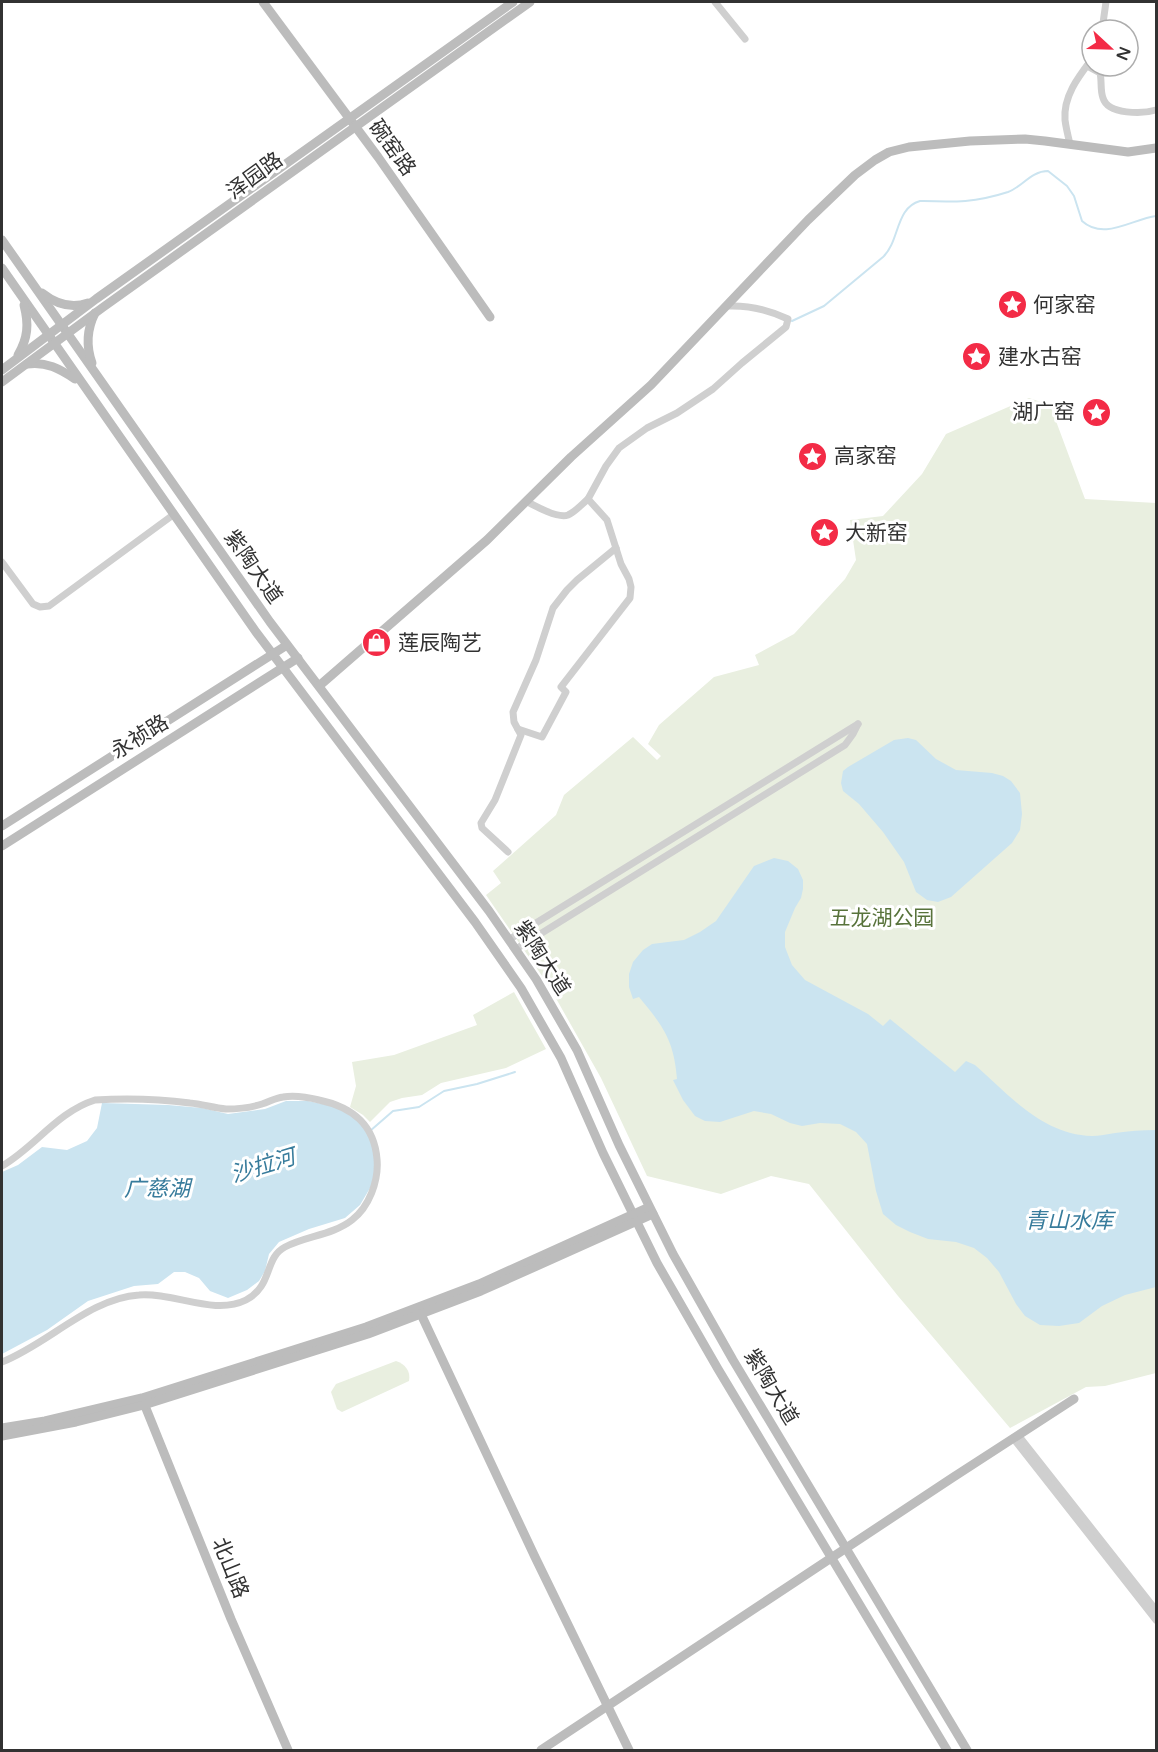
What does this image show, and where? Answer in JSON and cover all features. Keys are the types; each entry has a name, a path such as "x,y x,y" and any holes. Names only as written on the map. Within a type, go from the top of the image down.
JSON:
{"street":[{"name":"碗窑路","path":"263,2 490,317"},
{"name":"泽园路","path":"64,329 96,312 513,2"},
{"name":"泽园路","path":"2,370 51,339 93,302 530,2"},
{"path":"715,2 745,39"},
{"path":"1104,18 1106,2"},
{"path":"1070,144 1065,119 1066,106 1074,84 1080,76"},
{"path":"1101,78 1103,99 1108,106 1124,112 1156,110"},
{"path":"319,686 487,540 571,457 651,385 808,220 855,175 882,156 909,147 1025,139 1128,152 1156,148"},
{"name":"紫陶大道","path":"2,240 287,645 510,939 577,1050 619,1146 673,1254 708,1317 967,1750"},
{"name":"紫陶大道","path":"2,268 272,654 475,921 521,988 561,1058 603,1153 657,1263 947,1750"},
{"path":"36,288 49,298 65,305 76,306 93,302"},
{"path":"14,361 22,348 27,332 22,297"},
{"path":"526,501 564,516 569,514 588,500 606,466 619,448 647,428 677,413 713,389 768,343 788,323 788,319 780,315 746,305 727,306"},
{"path":"96,312 89,330 88,347 90,360 97,376"},
{"name":"泽园路","path":"2,382 25,365 51,339"},
{"path":"25,365 41,363 53,366 67,373 82,385"},
{"path":"518,729 542,737 566,692 561,687 630,598 629,579 621,564 606,517 588,500"},
{"path":"2,562 33,604 49,606 173,515"},
{"path":"508,852 482,828 481,823 495,800 521,735 514,722 513,712 536,660 553,608 577,580 616,549"},
{"name":"永祯路","path":"2,826 287,645"},
{"name":"永祯路","path":"2,846 298,658"},
{"path":"510,939 858,724 845,745 516,949"},
{"path":"2,1166 22,1153 58,1120 95,1100 160,1100 226,1109 261,1105 282,1097 326,1101 359,1118 368,1128 375,1144 378,1165 367,1202 359,1213 343,1226 280,1250 262,1286 247,1300 218,1306 147,1294 128,1296 95,1308 31,1348 2,1362"},
{"path":"2,1436 76,1422 420,1311 651,1210"},
{"path":"420,1311 535,1557 630,1750"},
{"path":"541,1750 1074,1399"},
{"path":"2,1428 143,1401"},
{"name":"北山路","path":"143,1401 235,1629 288,1750"},
{"path":"1015,1436 1156,1610"},
{"path":"1015,1436 1156,1620"}],"green space":[{"name":"五龙湖公园","path":"1029,398 1050,405 1085,499 1156,503 1156,1373 1105,1386 1086,1387 1010,1428 898,1296 809,1184 771,1176 721,1194 647,1176 601,1078 549,986 486,895 501,883 493,871 556,815 564,795 633,737 657,760 661,756 648,744 659,725 714,677 759,665 755,655 794,634 845,579 856,560 850,520 883,516 922,474 946,434"},
{"path":"514,992 546,1049 506,1068 441,1083 422,1095 390,1102 370,1122 350,1107 356,1086 352,1062 394,1055 477,1025 473,1015"},
{"path":"396,1361 407,1368 409,1381 342,1412 337,1409 331,1392 336,1384"}],"water":[{"path":"908,738 916,740 936,759 956,770 1003,776 1011,781 1020,793 1022,814 1020,830 1012,843 951,897 938,902 927,900 916,892 904,862 859,804 843,791 841,783 843,771 848,767 894,740"},
{"name":"青山水库","path":"774,858 788,861 798,869 803,880 801,898 785,932 785,947 792,965 805,980 868,1014 883,1026 890,1019 955,1072 966,1061 975,1065 1028,1111 1058,1129 1092,1136 1156,1130 1156,1287 1125,1295 1102,1306 1079,1323 1059,1326 1040,1325 1025,1316 999,1272 974,1248 956,1242 928,1239 896,1225 883,1214 867,1144 856,1132 840,1124 820,1123 802,1126 771,1114 754,1111 720,1122 705,1121 695,1116 683,1100 673,1080 677,1079 675,1065 666,1034 639,997 633,999 629,987 629,974 633,962 643,950 652,944 684,940 716,921 754,866"},
{"name":"广慈湖","path":"286,1101 308,1101 337,1107 366,1125 376,1157 373,1183 360,1205 345,1218 309,1229 279,1242 269,1254 265,1271 259,1281 247,1290 228,1298 210,1291 199,1278 185,1272 174,1272 158,1284 134,1286 88,1301 47,1330 2,1354 2,1172 18,1165 42,1147 67,1150 87,1141 97,1128 102,1103 168,1105 202,1108 228,1114 265,1109"}],"waterway":[{"path":"792,321 824,306 883,257 906,210 920,201 964,201 996,196 1013,190 1032,176 1048,171 1067,186 1074,196 1082,221 1091,227 1109,229 1156,216"},
{"name":"沙拉河","path":"370,1131 393,1111 419,1107 444,1091 515,1072"}],"place":[{"name":"何家窑","path":"1012,305"},
{"name":"建水古窑","path":"977,357"},
{"name":"湖广窑","path":"1096,412"},
{"name":"高家窑","path":"813,456"},
{"name":"大新窑","path":"824,533"},
{"name":"莲辰陶艺","path":"377,643"}]}
